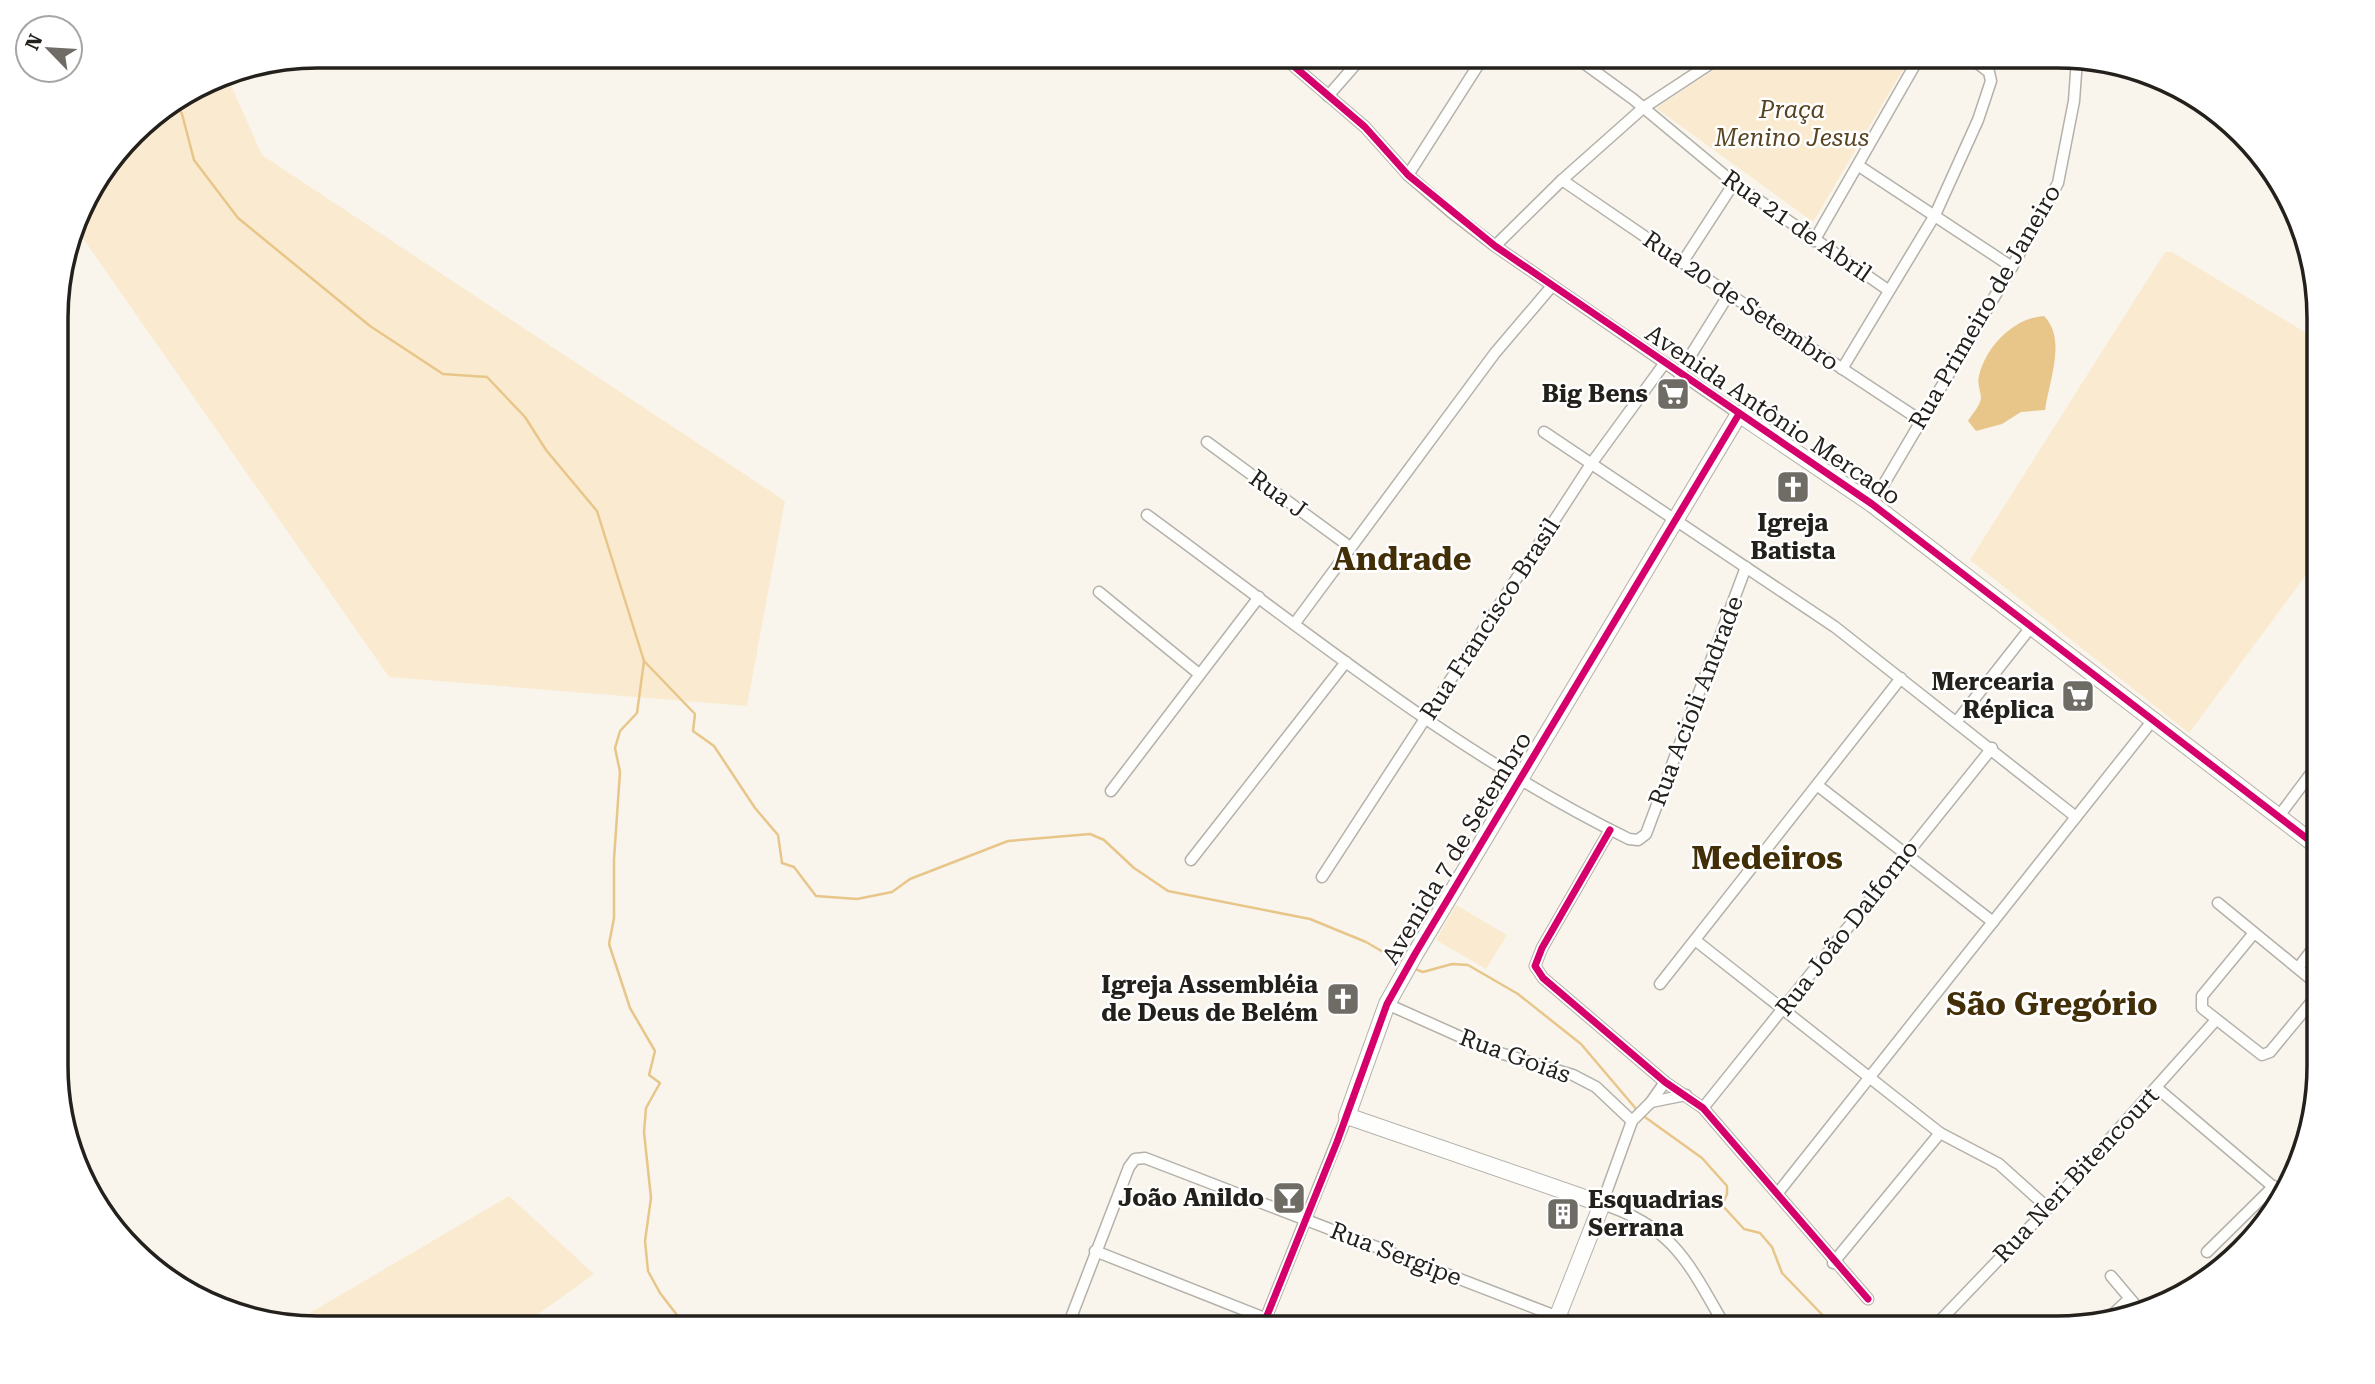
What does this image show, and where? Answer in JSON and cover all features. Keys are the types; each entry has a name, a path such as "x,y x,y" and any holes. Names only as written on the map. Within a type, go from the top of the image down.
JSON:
{"street":[{"name":"Avenida Antônio Mercado","path":"1296,68 1365,127 1408,176 1495,246 1872,504 2307,838"},
{"path":"1328,96 1352,68"},
{"path":"1408,176 1476,68"},
{"name":"Rua 21 de Abril","path":"1593,68 1734,183 1888,290"},
{"path":"1495,246 1562,180 1643,108 1704,68"},
{"path":"1814,241 1913,68"},
{"path":"1842,369 1935,215 1978,120 1991,81 1989,72 1984,68"},
{"name":"Rua Primeiro de Janeiro","path":"1872,504 2012,267 2058,183 2074,102 2076,69"},
{"path":"1859,166 2012,267"},
{"name":"Rua 20 de Setembro","path":"1562,180 1729,295 1920,420"},
{"path":"1682,263 1734,183"},
{"path":"1295,623 1495,353 1552,286"},
{"path":"1679,374 1729,295"},
{"name":"Rua Francisco Brasil","path":"1322,877 1591,464 1664,364"},
{"name":"Avenida 7 de Setembro","path":"1267,1316 1387,1004 1739,414"},
{"path":"1545,432 1835,627 1992,748 2076,817"},
{"name":"Rua J","path":"1207,442 1350,547"},
{"path":"1147,515 1425,718 1520,781 1610,830 1542,948 1535,966 1543,978 1665,1082 1703,1108 1833,1263 1868,1299"},
{"name":"Rua Acioli Andrade","path":"1610,830 1638,840 1646,834 1746,567"},
{"path":"1099,592 1199,674"},
{"path":"1111,791 1259,597"},
{"path":"1957,721 2031,627"},
{"path":"1191,860 1346,662"},
{"path":"1660,984 1901,678"},
{"path":"1777,1194 2153,720"},
{"name":"Rua João Dalforno","path":"1703,1108 1905,853 1992,748"},
{"path":"2278,816 2307,779"},
{"path":"1817,785 1993,922"},
{"path":"2218,903 2307,976"},
{"path":"2254,933 2202,996 2202,1008 2262,1055 2270,1052 2307,1007"},
{"path":"1695,940 1940,1133 1999,1164 2048,1208"},
{"path":"2298,968 2307,956"},
{"name":"Rua Goiás","path":"1387,1004 1490,1050 1573,1076 1596,1087 1635,1118"},
{"name":"Rua Neri Bitencourt","path":"1944,1316 2048,1208 2216,1020"},
{"path":"1557,1316 1635,1118 1665,1082"},
{"path":"2157,1088 2274,1186 2207,1252"},
{"path":"1651,1102 1686,1095"},
{"path":"1346,1116 1633,1213 1660,1232 1685,1256 1719,1316"},
{"path":"1833,1263 1940,1133"},
{"name":"Rua Sergipe","path":"1096,1251 1129,1167 1135,1159 1144,1158 1304,1218 1541,1316"},
{"path":"1072,1316 1096,1251 1248,1316"},
{"path":"2111,1276 2133,1304"},
{"path":"2120,1308 2129,1299"}],"green space":[{"name":"Praça Menino Jesus","path":"1717,68 1904,68 1813,222 1656,108"},
{"path":"230,84 262,155 785,501 747,706 389,677 82,236 110,179 141,141 179,110"},
{"path":"2165,252 2172,252 2306,333 2306,575 2189,733 1970,560"},
{"path":"1456,905 1507,935 1486,969 1436,940"},
{"path":"509,1196 594,1274 536,1316 306,1315"}],"shaded area":[{"path":"2044,316 2051,325 2055,348 2053,374 2045,410 2021,412 2002,424 1976,431 1968,421 1981,400 1978,379 1988,354 2012,328 2022,322"}],"waterway":[{"path":"180,110 194,160 238,218 370,326 443,374 487,377 525,417 546,450 597,511 644,661"},
{"path":"644,661 695,714 693,731 714,746 755,808 778,835 782,863 794,867 816,896 857,899 892,892 910,879 1008,841 1090,834 1104,840 1134,868 1168,891 1310,919 1366,942 1402,963"},
{"path":"644,661 637,713 620,731 615,748 620,772 614,859 614,918 609,944 630,1008 655,1051 649,1075 660,1083 646,1108 644,1132 651,1198 645,1241 648,1271 660,1293 678,1316"},
{"path":"1415,969 1423,972 1452,964 1468,965 1518,994 1581,1044 1637,1110"},
{"path":"1642,1115 1702,1158 1727,1186 1722,1205 1744,1229 1760,1233 1772,1247 1782,1273 1823,1316"}],"cycle path":[{"path":"1296,68 1365,127 1408,175 1495,246 1872,504 2307,838"},
{"path":"1267,1316 1337,1142 1387,1004 1739,414"},
{"path":"1610,830 1542,948 1535,966 1543,978 1665,1082 1703,1108 1868,1299"}],"place":[{"name":"Big Bens","path":"1673,394"},
{"name":"Igreja Batista","path":"1793,487"},
{"name":"Mercearia Réplica","path":"2078,696"},
{"name":"Igreja Assembléia de Deus de Belém","path":"1343,999"},
{"name":"João Anildo","path":"1289,1198"},
{"name":"Esquadrias Serrana","path":"1563,1214"}],"district":[{"name":"Andrade","path":"1402,559"},
{"name":"Medeiros","path":"1767,858"},
{"name":"São Gregório","path":"2052,1004"}]}
